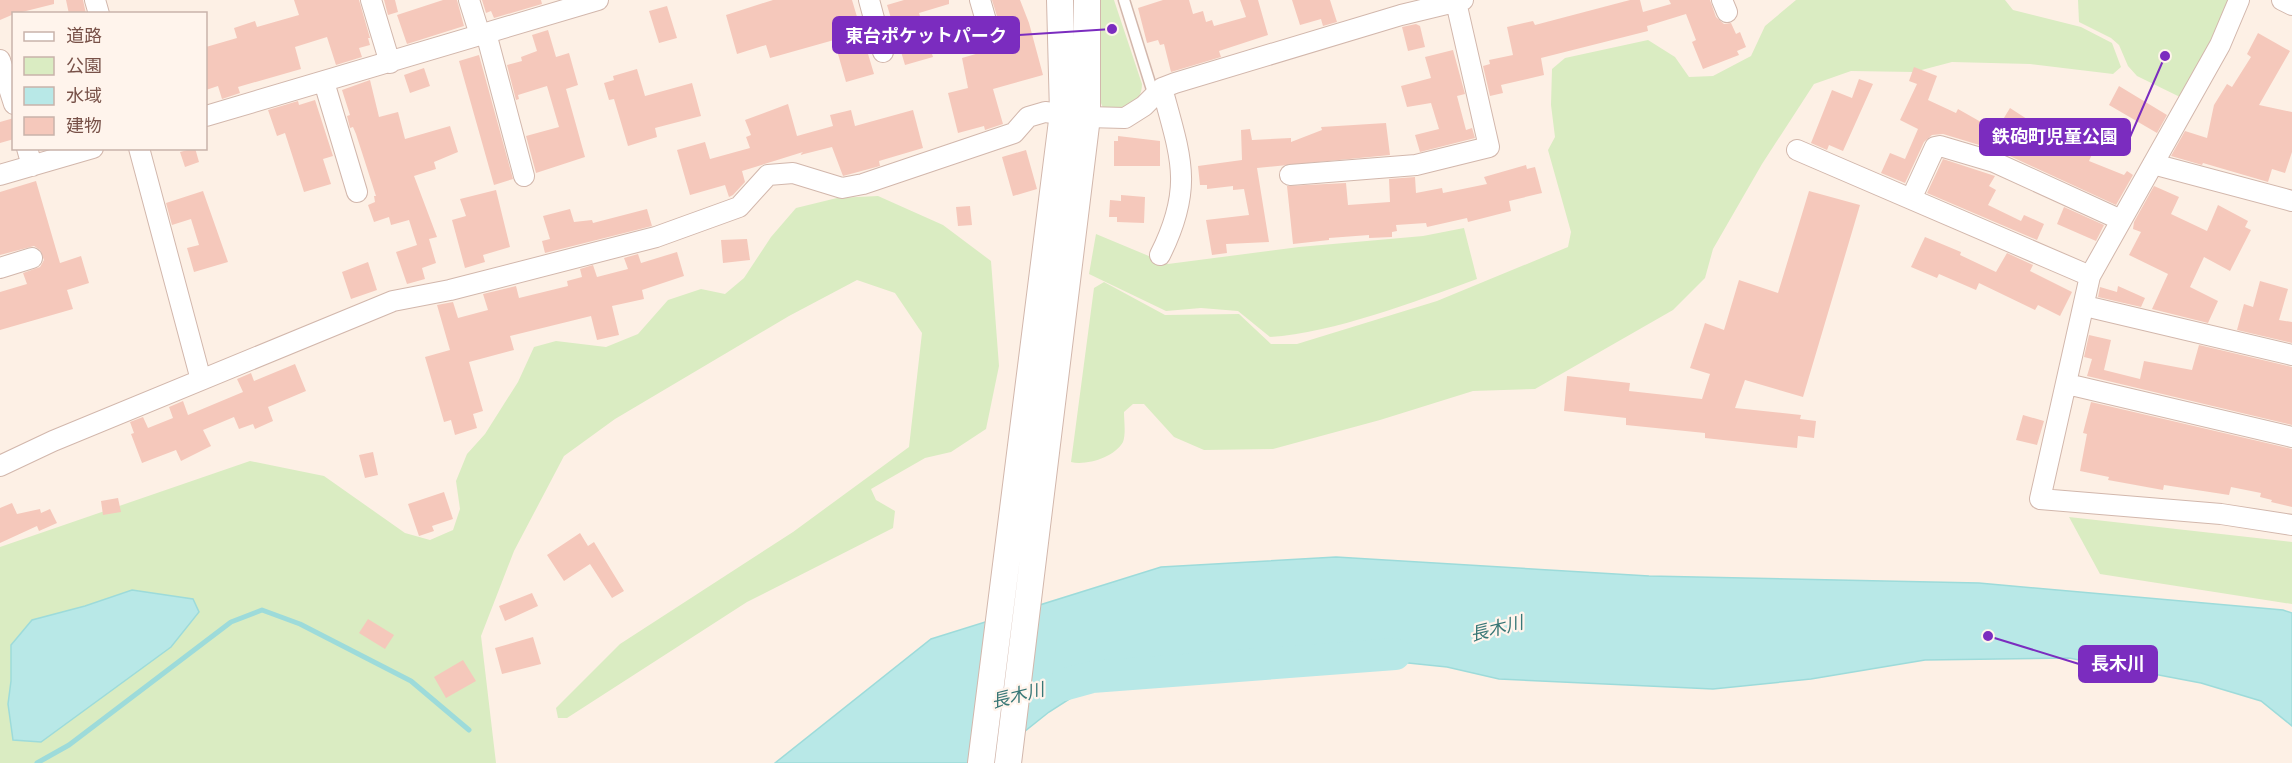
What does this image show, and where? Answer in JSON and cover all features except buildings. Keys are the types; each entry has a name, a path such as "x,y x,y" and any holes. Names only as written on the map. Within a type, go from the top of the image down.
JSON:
{"street":[{"path":"371,0 390,63"},
{"path":"469,0 483,34 524,176"},
{"path":"207,116 390,63 569,4 598,0"},
{"path":"869,0 883,52"},
{"path":"980,0 991,38"},
{"path":"981,763 1020,439 1075,115 1059,0"},
{"path":"1008,763 1048,441 1075,115 1087,0"},
{"path":"2239,0 2220,45 2090,276 2040,499 2106,502 2221,514 2292,525"},
{"path":"2282,0 2292,5"},
{"path":"0,466 53,441 393,301 450,290 656,237 729,211 739,207 768,175 793,173 842,188 863,184 1014,133 1028,117 1045,112 1125,117 1158,92 1401,15 1460,1 1489,147 1416,165 1290,175"},
{"path":"0,60 12,98"},
{"path":"324,82 357,192"},
{"path":"1158,92 1179,151 1182,189 1174,228 1160,255"},
{"path":"1911,199 1935,147 1940,146 1994,162 2121,220"},
{"path":"0,176 30,157 79,150"},
{"path":"140,150 201,380"},
{"path":"1797,150 2090,276"},
{"path":"2153,164 2290,194"},
{"path":"0,268 32,258"},
{"path":"2085,306 2292,355"},
{"path":"2067,384 2292,437"}],"lane":[{"path":"1124,0 1158,92"}],"green space":[{"path":"1099,0 1114,0 1142,84 1141,91 1134,102 1123,107 1103,108 1099,98"},
{"path":"1796,0 2005,0 2013,10 2081,27 2112,43 2121,67 2113,74 2030,64 1952,62 1914,72 1851,71 1814,84 1762,164 1713,249 1705,278 1673,310 1535,389 1473,391 1380,420 1273,449 1204,450 1174,437 1144,404 1133,404 1124,412 1123,442 1114,452 1084,463 1071,462 1094,288 1104,282 1165,315 1239,314 1271,344 1297,344 1437,301 1568,247 1571,232 1548,150 1555,137 1551,105 1552,69 1565,58 1648,40 1675,57 1689,77 1713,76 1751,56 1765,26"},
{"path":"2078,0 2233,0 2214,43 2180,97 2137,76 2128,66 2119,45 2111,38 2079,22"},
{"path":"878,196 943,225 991,261 999,366 986,429 951,452 925,458 871,489 876,500 895,511 893,528 747,602 567,718 558,718 556,708 620,644 793,532 909,447 922,333 895,293 857,280 789,316 615,419 564,456 514,551 481,636 496,763 0,763 0,547 250,461 324,476 405,533 430,540 453,530 460,509 456,481 467,454 485,434 518,382 534,347 556,341 606,347 638,334 668,300 701,289 725,294 744,278 771,237 796,208 837,198"},
{"path":"1464,228 1477,279 1375,315 1295,334 1270,337 1238,311 1201,308 1166,311 1089,274 1096,234 1168,264 1299,247 1423,236"},
{"path":"2069,517 2292,542 2292,604 2100,574"}],"water":[{"name":"長木川","path":"1336,557 1649,576 1979,583 2283,610 2292,613 2292,726 2261,701 2201,683 2069,658 1925,660 1811,679 1713,689 1499,679 1447,667 1292,651 1130,660 1049,712 985,763 775,763 931,639 1161,567"},
{"path":"132,590 193,599 199,612 171,647 41,742 13,740 8,704 11,681 11,645 32,620 85,606"}],"waterway":[{"path":"37,763 69,745 231,622 262,610 300,624 411,681 469,730"},
{"name":"長木川","path":"1063,685 1092,677 1395,654"}],"place":[{"name":"東台ポケットパーク","path":"1112,29"},
{"name":"鉄砲町児童公園","path":"2165,56"},
{"name":"長木川","path":"1988,636"}]}
